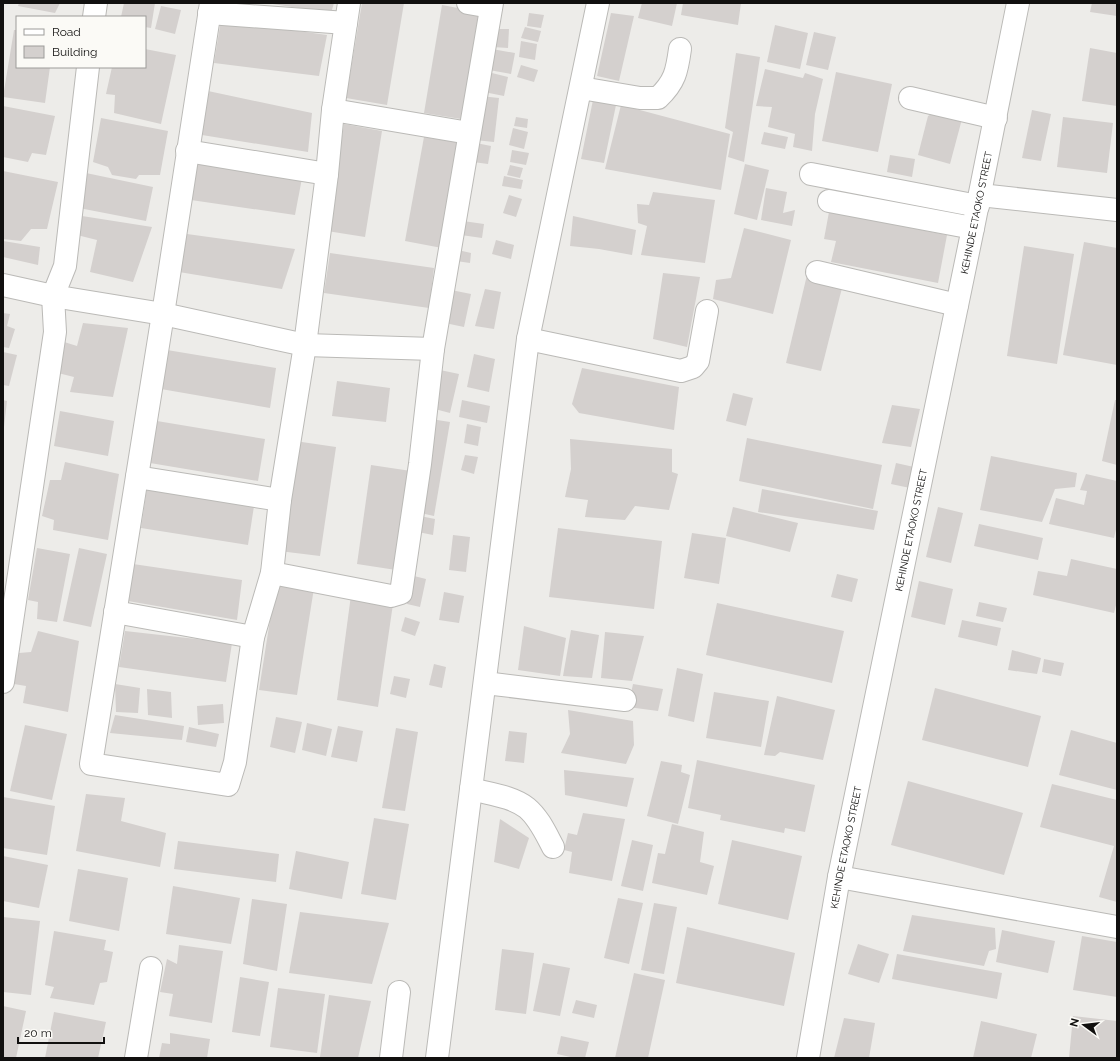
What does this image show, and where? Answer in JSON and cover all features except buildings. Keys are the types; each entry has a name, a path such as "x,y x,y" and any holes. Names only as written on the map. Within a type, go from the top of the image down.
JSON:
{"street":[{"path":"94,16 96,3"},
{"path":"272,573 391,596 401,594 420,464 433,349 492,5 468,3"},
{"path":"437,1058 528,339 598,3"},
{"name":"KEHINDE ETAOKO STREET","path":"808,1058 839,877 974,228 1018,3"},
{"path":"210,8 348,13 332,110 327,174 305,345 280,500 272,573 253,637 235,762 228,785 91,764 210,8"},
{"path":"580,88 640,98 658,98 668,89 677,70 680,49"},
{"path":"3,682 55,332 53,296 65,266 88,68"},
{"path":"910,98 996,118"},
{"path":"332,110 469,133"},
{"path":"187,151 327,174"},
{"path":"811,174 979,200 1117,210"},
{"path":"829,201 974,228"},
{"path":"816,272 957,305"},
{"path":"3,284 53,296 163,314 305,345 433,349"},
{"path":"528,339 681,371 693,367 698,361 707,311"},
{"path":"137,477 280,500"},
{"path":"115,612 253,637"},
{"path":"485,683 625,700"},
{"path":"471,789 515,801 528,808 540,823 553,847"},
{"path":"839,877 1117,927"},
{"path":"136,1058 151,968"},
{"path":"392,1058 399,992"}]}
